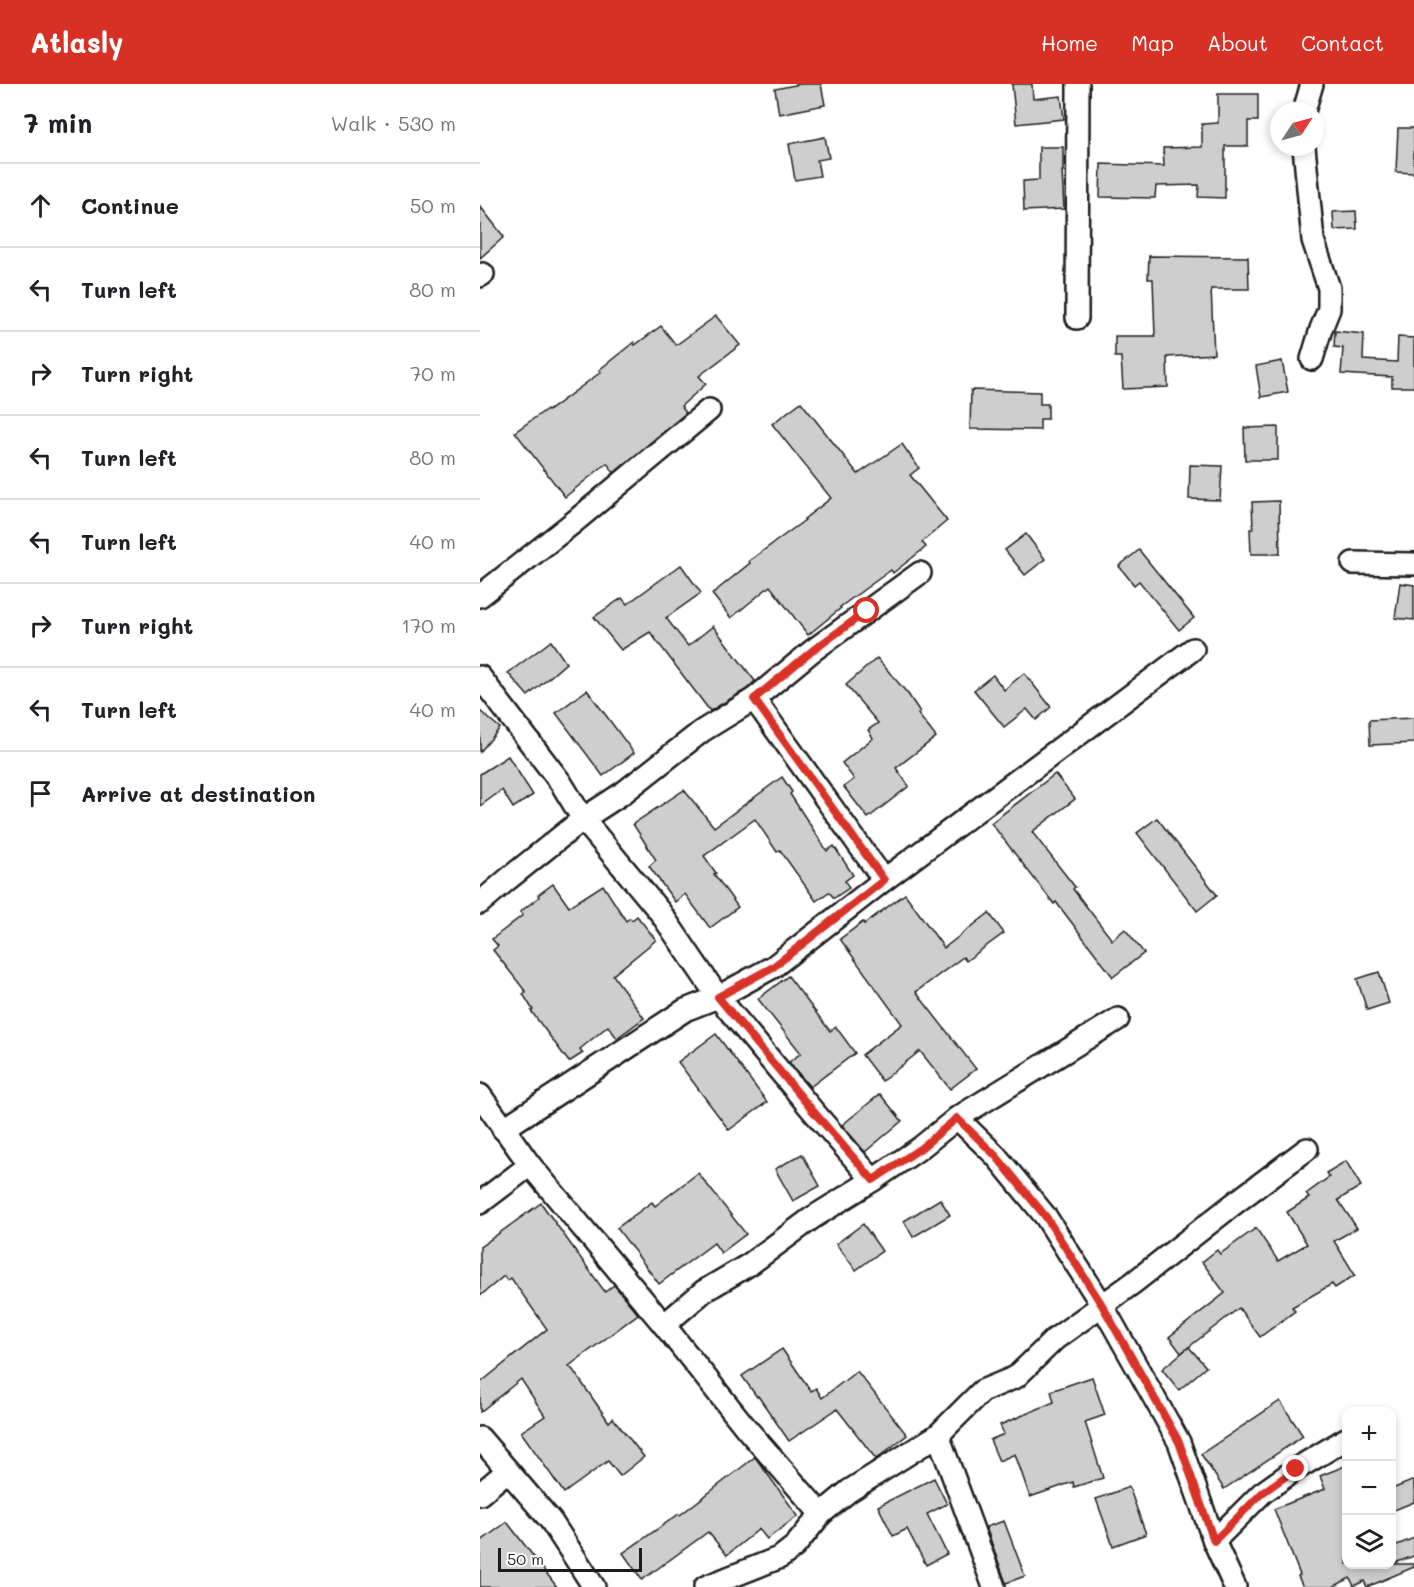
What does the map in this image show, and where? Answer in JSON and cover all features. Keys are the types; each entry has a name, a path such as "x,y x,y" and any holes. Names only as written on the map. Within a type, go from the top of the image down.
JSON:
{"street":[{"path":"1077,318 1078,84"},
{"path":"1307,102 1312,84"},
{"path":"1305,156 1313,240 1329,288 1329,309 1312,358"},
{"path":"480,596 574,522 709,410"},
{"path":"1353,564 1414,564"},
{"path":"480,903 583,819 622,793 702,732 754,699 812,651 920,573"},
{"path":"503,1129 685,1010 718,997 773,967 884,880 1193,649"},
{"path":"480,677 561,783 583,819 660,912 718,997 873,1180"},
{"path":"754,699 884,880"},
{"path":"664,1325 704,1291 750,1264 812,1218 921,1148 957,1118 1118,1019"},
{"path":"480,1095 530,1165 664,1325 746,1428 821,1514"},
{"path":"957,1118 996,1156 1046,1217 1102,1305 1179,1442 1214,1541 1235,1587"},
{"path":"705,1587 781,1557 795,1546 821,1514 849,1491 938,1435 982,1391 1016,1377 1055,1339 1307,1149"},
{"path":"480,1203 530,1165"},
{"path":"938,1435 994,1587"},
{"path":"480,1438 551,1521 594,1587"},
{"path":"1214,1541 1262,1493 1296,1469 1342,1442"},
{"path":"480,1494 507,1471"}],"building":[{"path":"800,84 821,84 825,105 779,114 775,89"},
{"path":"1012,84 1032,84 1033,99 1061,96 1064,119 1016,124"},
{"path":"1218,94 1258,94 1258,121 1248,121 1248,146 1225,146 1225,198 1198,197 1199,185 1156,186 1155,198 1100,197 1101,164 1164,166 1163,148 1202,147 1202,124 1218,123"},
{"path":"1398,128 1414,128 1414,173 1396,172"},
{"path":"825,137 829,158 817,160 820,176 795,180 789,144"},
{"path":"1039,147 1063,147 1064,209 1024,211 1023,181 1039,180"},
{"path":"480,206 504,237 480,258"},
{"path":"1356,211 1357,229 1334,230 1333,212"},
{"path":"1149,256 1248,257 1249,289 1211,289 1214,354 1167,357 1168,387 1123,389 1121,357 1115,357 1115,336 1155,336 1153,279 1148,279"},
{"path":"716,316 740,345 699,376 706,384 681,406 686,413 614,473 607,463 565,497 515,432 601,372 599,370 634,342 635,345 661,326 676,345"},
{"path":"1335,331 1364,334 1363,360 1397,362 1398,337 1414,338 1414,387 1392,387 1392,377 1341,374 1343,348 1334,347"},
{"path":"1282,361 1288,392 1261,397 1256,366"},
{"path":"971,390 1040,392 1040,404 1048,404 1048,419 1040,419 1040,430 970,429"},
{"path":"801,402 858,474 902,444 919,468 910,475 947,521 922,542 926,547 893,573 891,570 840,607 808,635 770,586 731,618 712,594 750,563 749,561 831,498 772,424"},
{"path":"1278,427 1278,460 1245,460 1244,428"},
{"path":"1190,465 1222,466 1220,500 1189,499"},
{"path":"1279,501 1280,554 1251,554 1252,502"},
{"path":"1026,534 1045,559 1025,575 1005,550"},
{"path":"1139,550 1194,618 1179,630 1139,581 1134,585 1119,566"},
{"path":"681,565 701,593 666,618 688,646 713,626 755,681 747,689 710,711 650,632 621,650 594,617 622,598 627,604"},
{"path":"1400,583 1414,585 1414,620 1395,618"},
{"path":"551,641 566,663 528,696 508,673"},
{"path":"877,658 908,694 920,712 918,714 936,737 896,768 909,786 868,818 844,787 854,779 842,763 873,738 868,730 878,723 846,685"},
{"path":"1024,673 1051,707 1036,720 1027,709 1004,727 974,690 993,675 1004,690"},
{"path":"587,690 634,753 603,776 556,713"},
{"path":"480,711 500,728 480,752"},
{"path":"1414,718 1414,743 1370,745 1369,720"},
{"path":"508,756 533,795 513,808 502,790 480,806 480,774"},
{"path":"1055,774 1075,799 1032,832 1075,887 1073,889 1112,940 1125,929 1144,953 1113,977 1056,902 1054,904 991,823"},
{"path":"782,777 792,792 790,794 827,851 834,846 853,875 845,881 849,888 834,898 829,892 816,901 780,850 777,852 755,819 704,856 738,907 710,928 685,894 675,902 649,866 656,860 633,824 684,790 714,827"},
{"path":"1157,818 1217,895 1197,911 1137,833"},
{"path":"553,884 569,907 603,885 626,921 637,916 656,940 613,975 644,1018 617,1038 608,1026 580,1049 583,1053 569,1062 531,1011 533,1010 523,994 526,992 493,950 498,946 492,939 523,915 520,912"},
{"path":"905,894 944,948 989,913 1004,933 966,961 963,957 916,992 976,1069 950,1089 920,1051 882,1081 862,1055 902,1024 840,939"},
{"path":"1379,972 1389,1003 1367,1010 1357,979"},
{"path":"788,976 830,1031 836,1027 855,1053 810,1087 789,1062 801,1053 758,999"},
{"path":"716,1034 767,1102 729,1130 678,1062"},
{"path":"880,1094 902,1121 865,1152 842,1125"},
{"path":"802,1154 820,1186 793,1201 775,1169"},
{"path":"1346,1161 1361,1186 1338,1200 1357,1228 1334,1241 1355,1275 1335,1288 1332,1284 1292,1307 1295,1311 1260,1337 1239,1308 1181,1353 1169,1337 1225,1293 1202,1262 1217,1250 1220,1254 1256,1228 1278,1261 1307,1244 1287,1212 1309,1198 1306,1194 1329,1177 1326,1173"},
{"path":"698,1173 746,1234 721,1253 714,1243 659,1284 617,1228 652,1202 655,1206"},
{"path":"940,1199 950,1215 913,1237 904,1221"},
{"path":"541,1203 605,1292 614,1285 638,1314 569,1366 609,1422 613,1418 644,1457 620,1476 608,1461 564,1493 521,1432 545,1416 521,1379 480,1412 480,1383 547,1329 511,1278 507,1281 504,1276 480,1296 480,1247"},
{"path":"863,1224 882,1251 856,1270 836,1244"},
{"path":"1189,1347 1206,1367 1179,1390 1162,1369"},
{"path":"782,1349 811,1391 816,1388 822,1398 857,1371 907,1435 876,1459 837,1409 789,1441 742,1376"},
{"path":"1092,1377 1105,1415 1085,1422 1103,1478 1074,1487 1073,1482 1030,1497 1015,1454 999,1461 990,1440 1004,1434 1000,1425 1054,1402 1051,1391"},
{"path":"1280,1401 1303,1436 1224,1489 1201,1454"},
{"path":"755,1457 798,1516 767,1539 759,1529 727,1555 708,1532 642,1580 623,1553 680,1515"},
{"path":"1342,1467 1342,1569 1396,1569 1396,1564 1414,1564 1414,1567 1367,1587 1364,1581 1354,1586 1350,1578 1333,1587 1303,1587 1274,1509 1325,1489 1320,1476"},
{"path":"934,1478 947,1504 927,1514 947,1554 926,1565 907,1529 893,1536 878,1506"},
{"path":"1414,1480 1414,1502 1396,1509 1396,1487"},
{"path":"1129,1487 1146,1534 1113,1546 1096,1499"},
{"path":"1004,1521 1025,1576 1006,1583 986,1527"},
{"path":"507,1522 557,1587 480,1587 480,1542"},
{"path":"1414,1538 1414,1556 1396,1563 1396,1545"}],"route":[{"path":"867,611 812,651 754,699 884,880 773,967 718,997 873,1180 921,1148 957,1118 996,1156 1046,1217 1102,1305 1179,1442 1214,1541 1262,1493 1296,1469"}]}
